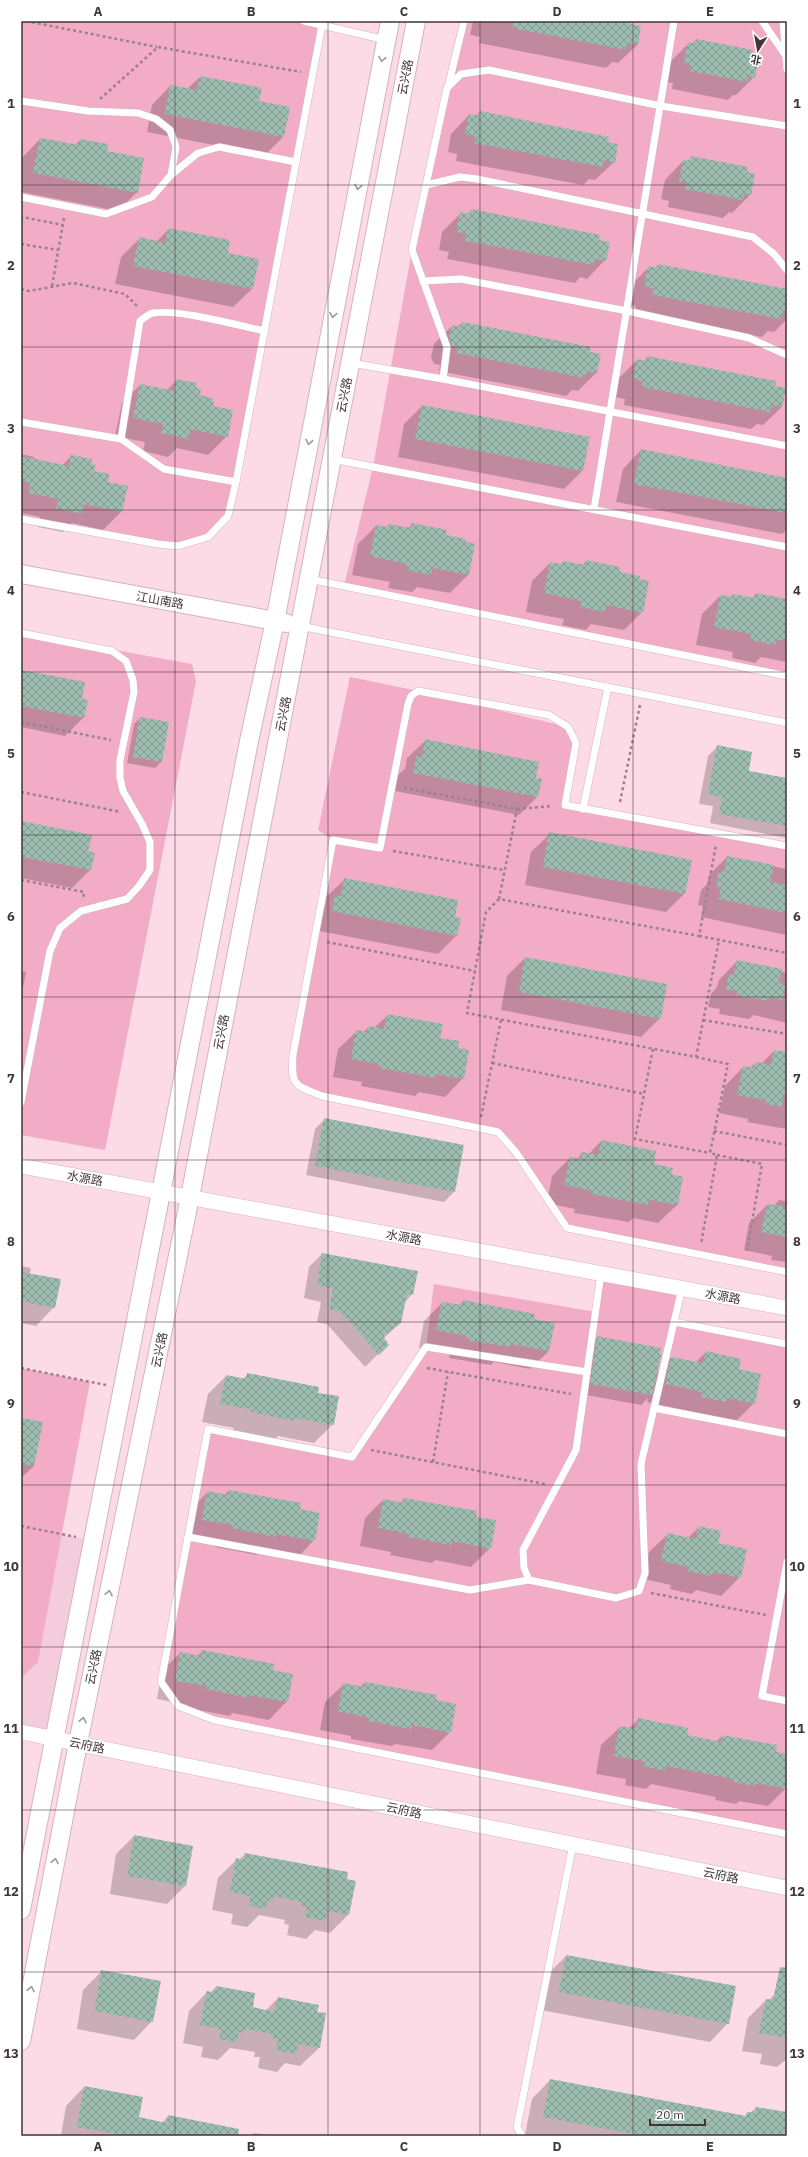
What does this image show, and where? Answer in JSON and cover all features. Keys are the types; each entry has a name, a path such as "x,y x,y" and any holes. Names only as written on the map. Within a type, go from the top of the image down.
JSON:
{"street":[{"name":"云兴路","path":"21,1910 53,1738 162,1192 249,741 275,621 390,21"},
{"name":"云兴路","path":"21,2041 78,1743 190,1197 416,21"},
{"name":"江山南路","path":"21,574 300,626"},
{"name":"水源路","path":"21,1166 787,1308"},
{"name":"云府路","path":"21,1732 787,1888"}],"lane":[{"path":"307,21 386,40"},
{"path":"443,379 447,347 412,250 447,88 464,21"},
{"path":"594,509 674,21"},
{"path":"762,21 786,56"},
{"path":"783,21 787,69"},
{"path":"21,519 158,544 178,546 208,537 228,516 265,331 322,25"},
{"path":"447,88 461,74 489,70 661,106 787,126"},
{"path":"21,101 88,110 138,113 156,119 170,130 176,147 171,175"},
{"path":"21,197 106,214 152,197 171,175 198,153 219,147 296,162"},
{"path":"426,185 460,177 643,212 753,237 774,254 787,270"},
{"path":"423,281 461,279 627,311 749,338 787,355"},
{"path":"121,439 140,321 151,313 170,312 265,331"},
{"path":"350,362 787,446"},
{"path":"21,422 121,439 164,469 236,482"},
{"path":"332,459 787,547"},
{"path":"309,579 787,676"},
{"path":"300,626 787,723"},
{"path":"21,633 112,650 126,661 133,680 134,692 120,760 120,778 123,791 150,842 150,870 127,900 81,911 60,928 50,952 21,1102"},
{"path":"583,809 608,687"},
{"path":"787,846 565,805 576,743 568,727 549,715 418,690 411,696 408,704 380,848 333,840 293,1055 292,1075 299,1087 322,1096 498,1132 515,1151 567,1228 787,1272"},
{"path":"529,1580 524,1568 523,1550 576,1450 601,1273"},
{"path":"188,1537 470,1590 529,1580 616,1598 639,1591 644,1573 641,1464 682,1288"},
{"path":"674,1322 787,1344"},
{"path":"587,1372 426,1347 352,1457 208,1429 161,1682 178,1706 214,1720 787,1834"},
{"path":"654,1408 787,1434"},
{"path":"787,1562 762,1696 787,1701"},
{"path":"522,2136 518,2127 573,1844"}],"path":[{"path":"26,21 158,47 313,74"},
{"path":"88,110 158,47"},
{"path":"52,286 66,206"},
{"path":"21,225 22,217 63,225"},
{"path":"21,244 58,250"},
{"path":"21,289 29,291 73,282 125,294 147,316"},
{"path":"618,815 642,694"},
{"path":"21,722 124,742"},
{"path":"392,786 517,809 565,805"},
{"path":"21,792 137,815"},
{"path":"517,809 498,899 486,912 467,1013 728,1064 710,1153"},
{"path":"699,936 718,833"},
{"path":"380,848 504,870"},
{"path":"21,880 84,892 81,911"},
{"path":"498,899 787,953"},
{"path":"314,939 475,971"},
{"path":"696,1057 719,940"},
{"path":"479,1127 501,1020"},
{"path":"704,1020 787,1034"},
{"path":"653,1049 635,1139 762,1164 745,1263"},
{"path":"492,1063 644,1094"},
{"path":"714,1131 787,1145"},
{"path":"699,1254 717,1155"},
{"path":"413,1366 584,1396"},
{"path":"21,1368 123,1388"},
{"path":"433,1462 448,1372"},
{"path":"358,1448 557,1486"},
{"path":"21,1526 93,1540"},
{"path":"639,1591 777,1617"}],"shaded area":[{"path":"21,21 308,21 322,25 228,516 208,537 178,546 21,519"},
{"path":"464,21 783,21 787,69 787,676 344,586 373,467 412,250"},
{"path":"21,633 192,664 196,681 105,1150 21,1135"},
{"path":"350,677 418,691 568,727 576,743 565,805 787,846 787,1272 567,1228 498,1132 322,1096 299,1087 292,1075 333,840 318,830"},
{"path":"601,1273 682,1288 674,1322 787,1344 787,1832 214,1720 178,1706 161,1682 208,1429 352,1457 426,1347 434,1284 595,1312"},
{"path":"21,1368 90,1382 38,1662 21,1678"},
{"path":"21,1527 93,1540 53,1738 21,1732"}],"building":[{"path":"514,21 631,21 630,24 641,26 638,45 627,43 626,50 513,28"},
{"path":"696,39 753,50 752,55 759,56 755,78 748,76 747,82 690,71 691,65 684,63 688,42 695,44"},
{"path":"200,76 262,88 259,101 290,107 284,137 165,114 170,85 197,90"},
{"path":"480,111 609,137 608,142 618,144 615,163 604,160 603,167 474,143 475,136 465,134 469,114 479,116"},
{"path":"40,138 79,145 80,139 108,144 107,151 144,158 138,193 33,173"},
{"path":"691,156 748,167 747,172 755,174 751,195 744,194 743,200 685,189 687,182 679,181 683,160 690,161"},
{"path":"471,209 600,235 599,240 610,242 606,261 595,259 594,265 465,241 466,234 457,232 460,212 470,214"},
{"path":"168,228 230,240 228,253 259,259 253,289 133,266 139,237 165,243"},
{"path":"658,264 787,289 787,313 782,313 781,319 652,295 653,288 644,286 648,266 657,268"},
{"path":"462,322 591,347 590,352 601,354 597,373 587,371 585,378 456,353 458,347 452,346 449,338 452,325 461,327"},
{"path":"647,356 776,381 775,386 786,388 782,407 772,405 770,412 642,387 643,381 633,379 637,359 646,361"},
{"path":"176,379 197,383 196,388 201,389 200,395 214,399 213,406 233,410 228,437 190,429 188,439 161,433 163,424 133,418 140,384 174,391"},
{"path":"422,405 590,437 583,471 415,439"},
{"path":"641,449 787,478 787,513 634,484"},
{"path":"71,455 92,459 91,464 96,465 94,471 109,474 108,482 128,486 122,512 84,504 82,514 56,508 58,499 28,493 30,483 21,481 21,456 69,466"},
{"path":"412,523 447,530 446,535 466,539 465,542 475,544 469,575 432,568 431,575 406,570 407,564 370,556 376,525 388,527 389,524 411,528"},
{"path":"586,560 620,567 620,572 640,576 639,579 649,581 643,613 606,605 605,612 580,607 581,601 544,593 550,562 562,564 563,561 585,565"},
{"path":"756,593 787,599 787,641 776,639 775,645 750,640 751,634 714,627 720,595 732,597 732,594 755,598"},
{"path":"21,670 85,682 82,699 88,700 84,718 21,706"},
{"path":"140,717 169,722 162,762 133,757"},
{"path":"425,739 539,762 536,778 542,779 538,797 413,773 416,756 422,757"},
{"path":"717,745 752,752 749,771 787,778 787,826 719,814 722,797 708,794"},
{"path":"21,821 92,835 88,851 95,853 91,870 21,857"},
{"path":"549,832 692,860 685,894 543,867"},
{"path":"727,856 774,865 770,882 787,885 787,913 718,899 721,888 716,887 719,871 724,872"},
{"path":"344,878 458,900 455,917 461,918 457,936 332,911 335,895 341,896"},
{"path":"525,957 667,984 661,1019 519,992"},
{"path":"737,960 782,969 779,983 785,984 783,1000 769,997 768,1001 737,996 737,991 726,989 729,974 734,975"},
{"path":"387,1014 443,1024 440,1038 459,1041 458,1048 469,1050 464,1079 435,1074 435,1078 379,1068 379,1064 351,1059 356,1030 367,1032 368,1026 384,1029"},
{"path":"774,1050 787,1052 787,1095 784,1094 781,1107 765,1104 766,1100 737,1095 743,1066 753,1068 755,1062 771,1065"},
{"path":"324,1118 464,1145 455,1192 315,1166"},
{"path":"601,1140 656,1151 654,1164 673,1168 671,1174 683,1177 678,1205 649,1200 648,1205 592,1194 593,1191 564,1185 570,1157 581,1159 582,1152 598,1155"},
{"path":"767,1204 787,1207 787,1237 761,1232"},
{"path":"322,1253 418,1271 413,1295 407,1294 401,1323 383,1336 389,1345 379,1355 340,1311 329,1309 333,1289 317,1285"},
{"path":"21,1272 61,1279 55,1308 21,1301"},
{"path":"463,1300 535,1314 534,1319 555,1323 549,1351 511,1344 510,1347 467,1340 467,1336 436,1330 442,1302 462,1305"},
{"path":"597,1336 661,1348 661,1355 652,1395 590,1384"},
{"path":"706,1351 741,1359 739,1369 761,1374 755,1404 727,1398 726,1402 701,1397 702,1392 665,1384 671,1357 703,1363"},
{"path":"247,1373 319,1387 318,1393 339,1396 334,1425 295,1418 294,1421 251,1412 251,1409 220,1404 226,1375 246,1379"},
{"path":"21,1418 43,1422 34,1466 21,1464"},
{"path":"229,1490 301,1503 300,1509 320,1513 315,1541 276,1534 276,1537 232,1528 233,1525 202,1520 207,1491 228,1495"},
{"path":"404,1498 477,1511 476,1517 496,1520 491,1549 452,1541 452,1545 408,1537 409,1534 378,1528 383,1499 403,1503"},
{"path":"698,1526 721,1531 718,1543 747,1549 741,1578 713,1572 712,1576 687,1571 689,1567 661,1561 667,1533 696,1539"},
{"path":"202,1650 274,1664 273,1670 293,1674 288,1702 249,1695 249,1698 206,1689 206,1686 175,1681 180,1652 201,1656"},
{"path":"365,1682 437,1695 436,1700 456,1704 451,1733 412,1725 412,1729 368,1721 369,1718 338,1711 343,1683 364,1687"},
{"path":"638,1718 688,1728 687,1735 721,1742 722,1735 777,1745 776,1752 787,1754 787,1789 756,1783 755,1786 733,1782 734,1779 666,1766 666,1771 643,1766 644,1761 614,1756 619,1726 636,1729"},
{"path":"134,1835 193,1846 186,1886 127,1876"},
{"path":"245,1853 348,1872 347,1879 356,1881 349,1915 327,1911 325,1921 305,1917 307,1907 301,1906 302,1902 274,1896 273,1901 268,1900 266,1909 249,1906 250,1896 230,1892 236,1858 244,1860"},
{"path":"566,1955 736,1986 729,2024 559,1992"},
{"path":"780,1967 787,1968 787,2038 759,2033 766,1999 773,2000"},
{"path":"101,1970 161,1981 153,2022 95,2011"},
{"path":"216,1986 255,1993 253,2007 274,2012 278,1997 319,2005 317,2012 326,2013 320,2048 298,2044 296,2054 276,2050 278,2039 272,2039 273,2034 245,2029 244,2033 239,2032 237,2042 219,2039 221,2029 200,2025 207,1991 214,1993"},
{"path":"550,2079 746,2116 747,2112 755,2113 756,2107 787,2112 787,2136 645,2136 543,2117"},
{"path":"84,2086 143,2097 139,2117 167,2123 168,2115 239,2129 238,2136 129,2136 77,2127"}]}
